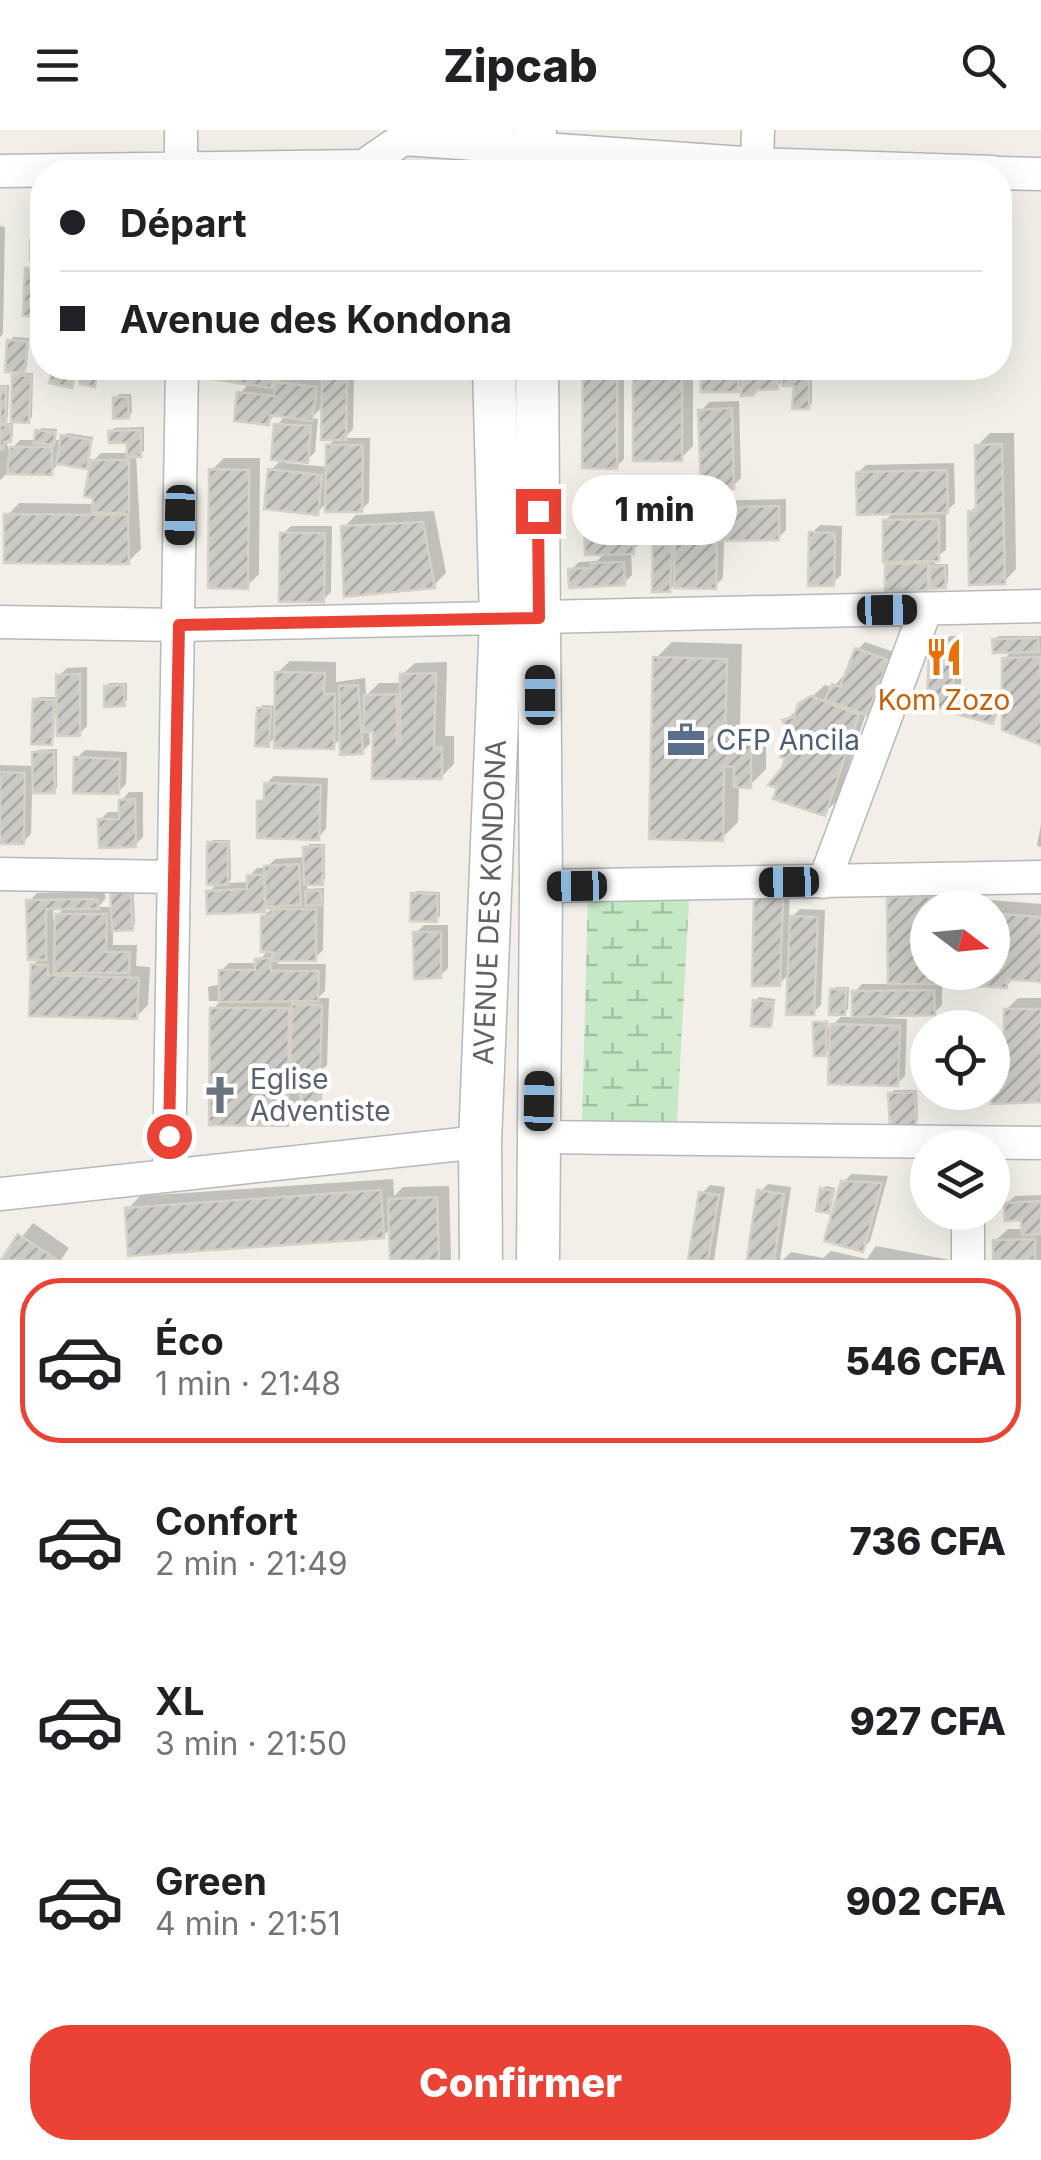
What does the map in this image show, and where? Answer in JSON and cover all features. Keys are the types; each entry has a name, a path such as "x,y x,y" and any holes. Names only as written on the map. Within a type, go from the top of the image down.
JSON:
{"street":[{"path":"181,130 181,160"},
{"path":"758,130 758,160"},
{"path":"380,160 403,139 491,149 694,160"},
{"path":"0,171 30,171"},
{"path":"1012,173 1041,174"},
{"path":"169,1173 182,380"},
{"name":"AVENUE DES KONDONA","path":"495,380 520,619 541,886 538,1260"},
{"name":"AVENUE DES KONDONA","path":"481,1260 480,1142 536,380"},
{"path":"0,622 179,625 1041,606"},
{"path":"824,882 926,610"},
{"path":"0,874 174,877"},
{"path":"541,886 1041,878"},
{"path":"538,1137 910,1144"},
{"path":"0,1194 480,1142"},
{"path":"1010,1143 1041,1142"},
{"path":"968,1230 968,1260"}],"green space":[{"path":"588,895 689,900 676,1138 582,1125"}],"building":[{"path":"25,268 30,268 30,316 23,316"},
{"path":"7,340 27,341 25,373 5,372"},
{"path":"12,375 30,376 29,423 11,422"},
{"path":"50,380 74,380 72,388 49,383"},
{"path":"80,380 96,380 95,387 79,384"},
{"path":"218,380 273,380 271,388"},
{"path":"322,380 347,380 346,440 321,440"},
{"path":"583,380 617,380 617,469 582,468"},
{"path":"633,380 682,380 682,461 633,461"},
{"path":"701,380 738,380 739,392 701,392"},
{"path":"743,380 777,380 778,389 741,396"},
{"path":"781,380 809,380 809,409 792,409 794,386 782,386"},
{"path":"275,382 317,387 312,421 270,415 269,425 234,421 237,392 274,396"},
{"path":"0,387 6,387 6,423 0,423"},
{"path":"113,397 128,397 129,418 113,419"},
{"path":"732,408 734,489 701,490 698,410"},
{"path":"274,424 311,426 308,463 271,460"},
{"path":"0,425 11,425 11,442 4,442 3,449 0,449"},
{"path":"35,430 55,432 54,445 34,443"},
{"path":"141,430 141,457 127,457 127,443 109,443 108,431"},
{"path":"61,435 91,440 87,469 56,464"},
{"path":"1002,444 1005,584 969,585 968,511 976,511 975,445"},
{"path":"326,445 363,445 362,512 325,512"},
{"path":"10,447 52,447 52,475 7,474"},
{"path":"91,460 129,460 129,514 92,512 93,498 84,496"},
{"path":"209,469 249,470 248,589 208,588"},
{"path":"268,469 322,475 318,515 264,509"},
{"path":"947,470 948,513 857,515 856,472"},
{"path":"632,492 634,554 585,555 583,494"},
{"path":"779,506 779,540 702,541 702,508"},
{"path":"4,514 128,515 129,564 4,563"},
{"path":"675,516 698,516 697,542 717,543 716,589 674,588"},
{"path":"939,519 939,561 883,562 883,520"},
{"path":"423,522 435,588 344,597 341,526"},
{"path":"809,532 835,533 834,586 808,586"},
{"path":"280,533 325,533 324,602 279,602"},
{"path":"653,545 672,545 670,592 652,592"},
{"path":"624,562 625,585 569,588 568,569 592,568 591,563"},
{"path":"928,563 928,591 885,591 885,564"},
{"path":"930,566 945,566 946,588 930,589"},
{"path":"1038,638 1039,652 993,653 992,639"},
{"path":"940,643 955,643 953,713 927,703 929,652"},
{"path":"855,648 888,660 867,715 825,700 832,684 840,687"},
{"path":"653,657 727,659 725,744 751,744 751,788 734,787 734,767 724,766 723,841 649,839"},
{"path":"1040,657 1041,745 1002,730 1002,658"},
{"path":"275,672 325,673 324,694 335,694 334,749 274,748"},
{"path":"436,673 434,748 442,747 442,779 372,779 373,732 364,732 364,695 397,694 397,745 400,674"},
{"path":"80,674 80,736 57,736 56,675"},
{"path":"124,685 125,706 104,707 104,686"},
{"path":"358,685 363,754 340,755 339,686"},
{"path":"956,691 999,702 993,724 956,714"},
{"path":"811,696 859,715 825,816 773,799 777,788 768,785 782,768 785,758 780,757 793,734 782,720 794,717 798,704"},
{"path":"33,699 54,700 52,745 31,744"},
{"path":"257,708 271,708 269,747 255,746"},
{"path":"32,752 54,752 55,793 33,793"},
{"path":"74,757 120,759 119,794 73,793"},
{"path":"0,772 25,773 24,844 0,844"},
{"path":"264,783 321,785 319,840 257,838 257,801 264,800"},
{"path":"135,799 136,847 99,848 98,819 119,819 119,800"},
{"path":"207,842 228,842 228,885 207,885"},
{"path":"323,846 323,885 304,885 303,847"},
{"path":"299,864 301,905 266,907 264,866"},
{"path":"247,875 264,875 265,912 207,914 206,891 247,889"},
{"path":"130,881 133,930 112,931 110,882"},
{"path":"305,891 321,891 322,905 306,906"},
{"path":"411,893 438,894 437,922 410,921"},
{"path":"754,895 783,896 780,986 752,986"},
{"path":"887,897 910,897 910,984 888,984"},
{"path":"97,899 99,909 46,909 46,960 28,960 26,900"},
{"path":"273,909 316,909 316,961 272,961 273,952 261,952 261,916 272,916"},
{"path":"55,914 107,914 106,952 130,952 129,973 54,973"},
{"path":"1010,914 1041,917 1041,982 1010,979"},
{"path":"790,916 818,917 814,1015 786,1015"},
{"path":"413,932 441,932 441,978 414,979"},
{"path":"270,958 271,971 319,971 318,1001 219,1002 219,970 255,970 255,959"},
{"path":"31,964 48,965 48,975 139,978 137,1019 29,1016"},
{"path":"830,989 846,989 845,1015 829,1015"},
{"path":"934,990 935,1010 910,1010 910,1016 852,1017 852,991"},
{"path":"753,1000 773,1002 771,1027 751,1026"},
{"path":"292,1004 322,1005 320,1075 290,1074"},
{"path":"210,1008 289,1008 288,1126 209,1125"},
{"path":"1041,1009 1041,1102 1010,1103 1010,1010 1004,1010"},
{"path":"813,1022 826,1022 826,1056 814,1056"},
{"path":"830,1024 900,1026 898,1086 828,1084"},
{"path":"301,1092 320,1092 319,1113 301,1113"},
{"path":"910,1092 910,1110 916,1110 916,1126 890,1127 888,1093"},
{"path":"841,1181 882,1183 863,1252 824,1241"},
{"path":"820,1188 834,1191 829,1213 816,1211"},
{"path":"381,1190 384,1238 128,1256 125,1208"},
{"path":"757,1190 784,1194 774,1260 747,1260"},
{"path":"699,1192 719,1195 708,1260 688,1260"},
{"path":"437,1197 439,1260 390,1260 388,1199"},
{"path":"1041,1201 1041,1234 1022,1235 1021,1220 1010,1221 1010,1203"},
{"path":"18,1234 57,1260 1,1260"},
{"path":"1035,1239 1035,1260 993,1260 993,1240"}],"place":[{"name":"Kom Zozo","path":"944,657"},
{"name":"CFP Ancila","path":"686,740"},
{"name":"Eglise Adventiste","path":"220,1095"}],"route":[{"path":"169,1136 179,625 539,618 538,511"}]}
